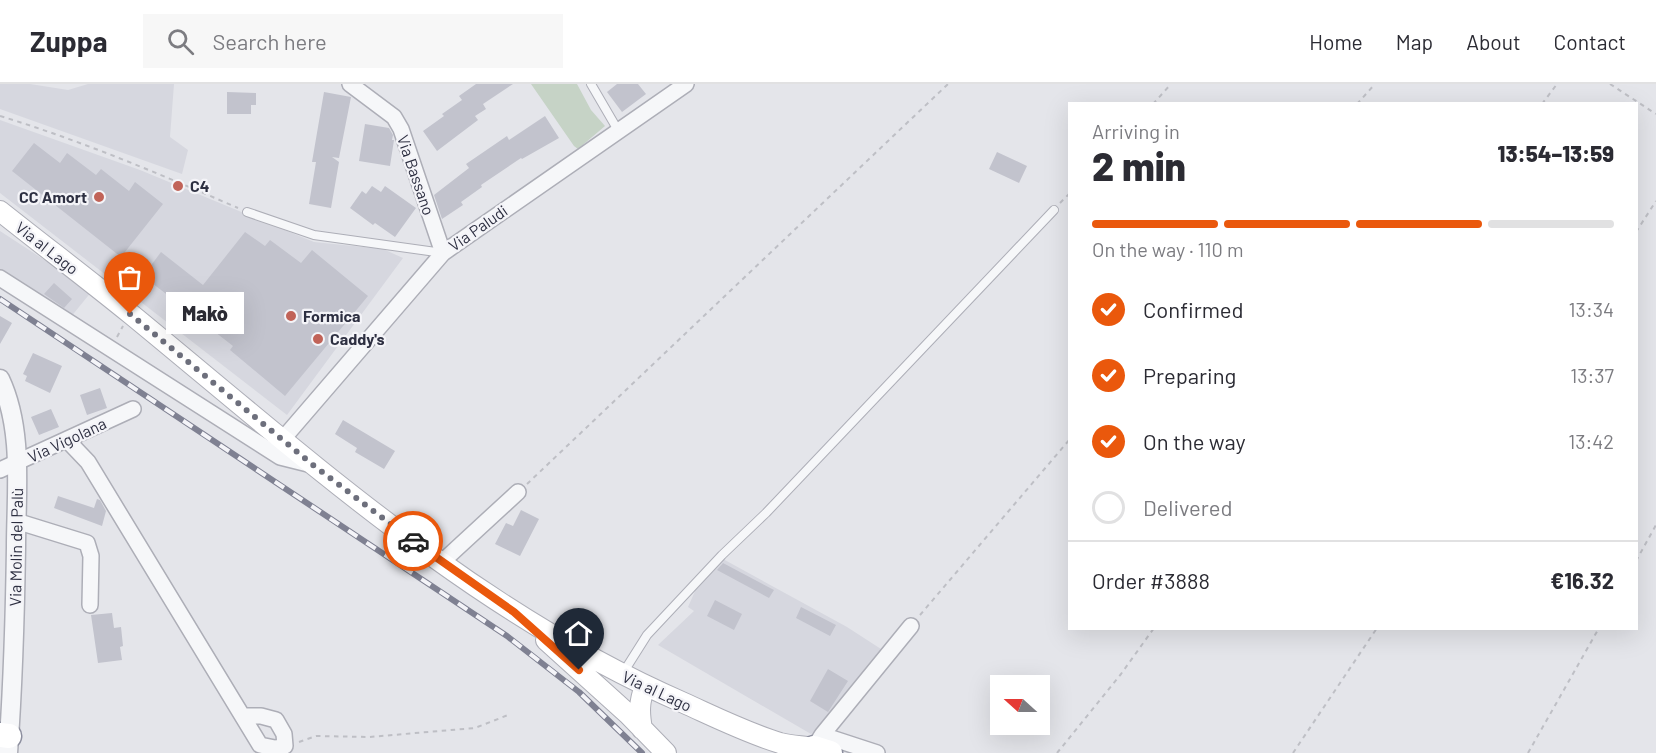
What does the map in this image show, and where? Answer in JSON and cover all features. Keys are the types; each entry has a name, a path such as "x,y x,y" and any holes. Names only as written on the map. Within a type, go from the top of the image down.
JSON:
{"main road":[{"name":"Via al Lago","path":"0,211 130,314 313,465 442,562 514,612 645,686 781,744 825,748"},
{"path":"514,612 627,714 666,753"},
{"path":"622,675 627,714"},
{"path":"642,729 639,701 645,686"}],"street":[{"name":"Via Bassano","path":"350,84 394,117 442,253"},
{"name":"Via Paludi","path":"282,440 442,253 686,84"},
{"path":"0,278 280,457 313,465"},
{"name":"Via Molin del Palù","path":"0,379 14,423 8,467 16,521 13,681 6,741"},
{"name":"Via Vigolana","path":"8,467 133,409"},
{"path":"68,440 88,462 260,745 275,748 285,746 284,734 276,720 261,716 243,716"},
{"path":"442,562 518,492"},
{"path":"16,521 87,543 91,556 90,605"},
{"path":"877,753 825,748 911,626"}],"lane":[{"path":"591,84 619,132"},
{"path":"622,675 647,635 722,555 774,505 1054,210"},
{"path":"247,212 314,236 442,253"}],"path":[{"path":"518,492 948,84"},
{"path":"1155,102 1171,84"},
{"path":"1359,102 1375,84"},
{"path":"1544,102 1557,84"},
{"path":"1610,84 1638,102"},
{"path":"1638,102 1656,114"},
{"path":"0,116 141,165 247,212"},
{"path":"1054,210 1068,195"},
{"path":"1638,229 1656,201"},
{"path":"911,626 1068,441"},
{"path":"1638,557 1656,525"},
{"path":"1057,753 1121,674 1153,630"},
{"path":"1293,753 1376,630"},
{"path":"1528,753 1598,630"},
{"path":"285,746 316,736 369,737 475,728 508,715"}],"shaded area":[{"path":"0,84 30,84 68,90 88,84 174,84 170,137 188,150 182,174 0,109"},
{"path":"0,120 140,170 314,242 383,249 403,258 287,415 0,193"},
{"path":"0,231 92,291 70,318 0,271"},
{"path":"723,559 847,627 881,649 811,734 658,645 694,611 688,607 696,589"}],"green space":[{"path":"531,84 577,84 591,110 605,126 578,149"}],"building":[{"path":"476,84 513,84 483,104 486,109 475,116 478,120 437,151 423,131 444,116 442,114 462,100 459,96"},
{"path":"617,84 638,84 646,94 622,112 607,92"},
{"path":"227,92 256,93 256,105 251,105 251,114 227,114"},
{"path":"324,92 351,97 339,158 332,157 339,162 331,208 309,204 316,162 312,162"},
{"path":"545,116 559,138 521,158 481,185 482,187 461,202 463,205 442,219 434,195 469,168 466,164 507,136 509,140"},
{"path":"365,124 389,128 393,135 392,140 394,140 390,166 359,161"},
{"name":"CC Amort","path":"34,143 60,163 67,153 96,175 101,169 129,191 135,182 163,204 121,257 12,171"},
{"path":"997,152 1027,166 1019,183 989,169"},
{"path":"372,186 381,192 385,186 416,208 395,237 375,223 373,225 350,208 362,191 366,194"},
{"path":"245,232 265,246 270,240 301,263 312,250 368,296 285,396 230,350 233,346 143,276 161,252 203,285"},
{"path":"54,283 72,299 64,308 44,294"},
{"path":"0,316 12,323 0,344"},
{"path":"33,353 62,366 50,393 25,381 27,376 23,374"},
{"path":"100,388 107,408 87,415 80,395"},
{"path":"51,409 59,427 39,435 31,417"},
{"path":"343,420 395,451 384,469 355,452 357,448 335,434"},
{"path":"58,496 94,508 97,499 100,500 106,511 102,526 54,508"},
{"path":"521,510 539,519 520,556 495,544 506,523 513,526"},
{"path":"723,563 774,590 769,598 717,570"},
{"path":"715,600 742,614 734,630 707,616"},
{"path":"801,607 836,625 830,636 796,618"},
{"path":"112,613 114,628 121,627 122,660 98,663 91,615"},
{"path":"828,669 848,681 828,712 810,701"}],"railway":[{"path":"0,299 507,636 579,692 642,753"}],"way so far":[{"path":"130,314 313,465 413,541"}],"place":[{"name":"C4","path":"178,186"},
{"name":"CC Amort","path":"99,197"},
{"name":"Makò","path":"130,314"},
{"name":"Formica","path":"291,316"},
{"name":"Caddy's","path":"318,339"}],"route":[{"path":"413,541 514,612 579,670"}]}
